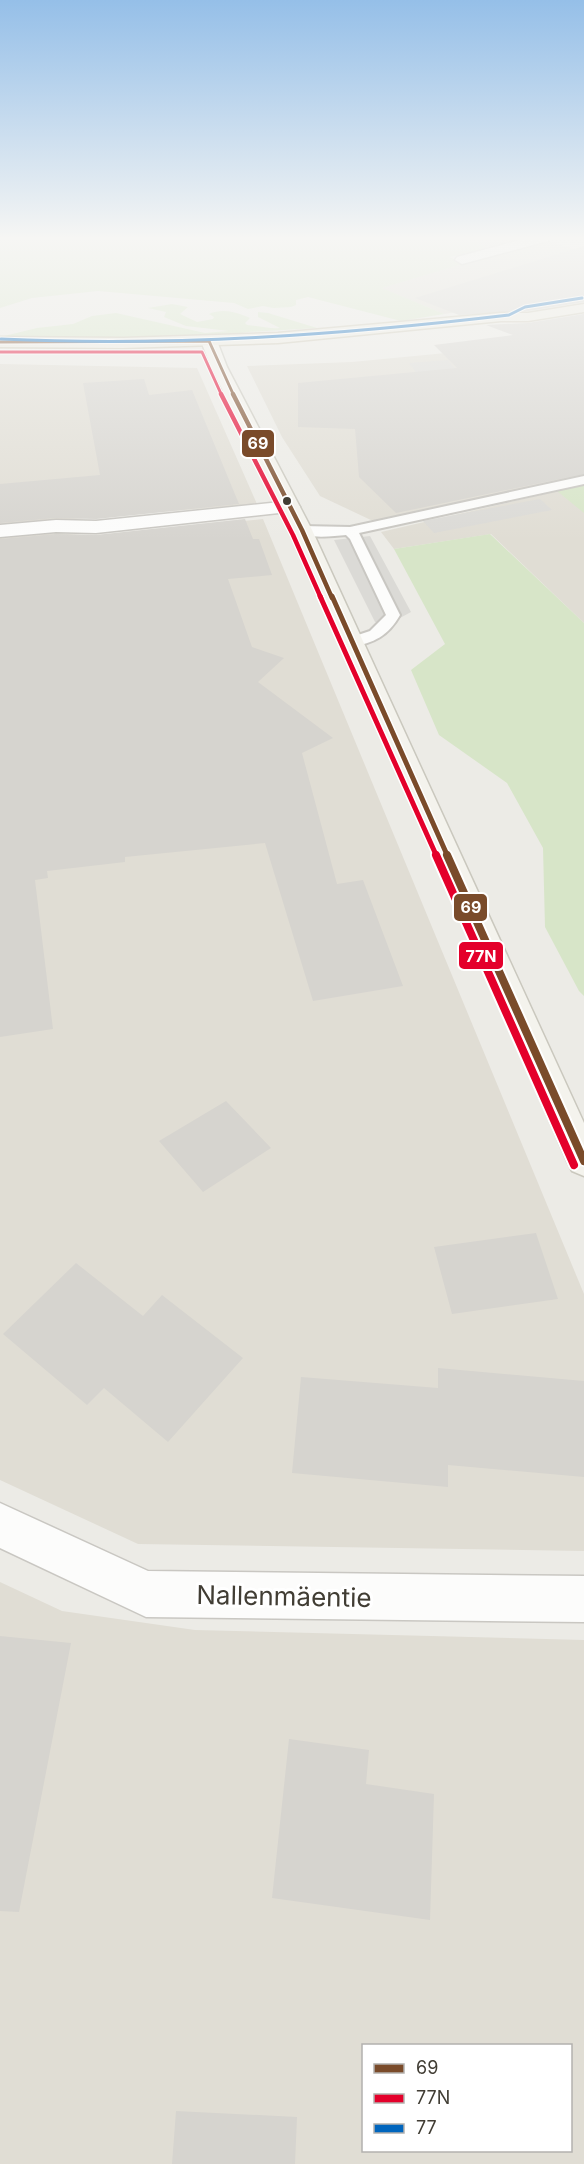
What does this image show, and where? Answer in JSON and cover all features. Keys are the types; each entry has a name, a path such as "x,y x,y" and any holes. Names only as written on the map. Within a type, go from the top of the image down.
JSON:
{"main road":[{"path":"0,349 88,353 407,339"},
{"path":"0,342 211,347"},
{"path":"211,347 302,530 584,1161"}],"street":[{"path":"0,531 56,525 96,527 290,507"},
{"name":"Nallenmäentie","path":"0,1526 146,1594 584,1599"}],"lane":[{"path":"302,530 350,531 584,480"},
{"path":"350,531 356,538 393,615 389,624 374,638 351,642"}],"shaded area":[{"path":"515,339 584,339 584,478 373,521 320,496 282,437 247,366 352,362 446,353"},
{"path":"448,360 468,384 438,401 409,363"},
{"path":"0,364 197,368 257,504 0,525"},
{"path":"584,485 584,623 491,534 394,549 381,532"},
{"path":"540,499 552,510 434,533 423,521"},
{"path":"263,519 584,1294 584,1551 138,1544 0,1480 0,538 58,533 91,536"},
{"path":"370,536 411,612 389,624 375,622 334,540"},
{"path":"0,1582 62,1611 195,1630 584,1640 584,2164 0,2164"}],"green space":[{"path":"49,339 175,339 98,341"},
{"path":"584,485 584,513 557,491"},
{"path":"490,534 584,623 584,996 579,991 545,927 543,848 507,783 439,735 411,670 445,644 394,549"}],"building":[{"path":"482,339 584,339 584,474 396,513 359,477 355,429 298,427 298,383 457,368 434,345"},
{"path":"144,379 149,395 192,390 239,504 96,519 56,518 0,523 0,484 100,475 83,383"},
{"path":"245,519 253,539 259,539 272,575 228,579 252,647 284,658 258,682 333,738 302,753 337,884 363,880 403,986 313,1001 265,843 125,857 125,862 47,871 48,878 35,880 53,1029 0,1037 0,539 56,534 96,535"},
{"path":"226,1101 271,1148 203,1192 159,1141"},
{"path":"536,1233 558,1299 452,1314 434,1247"},
{"path":"76,1263 143,1316 162,1295 243,1358 168,1442 104,1388 87,1405 3,1334"},
{"path":"438,1368 584,1381 584,1477 448,1465 448,1487 292,1473 301,1377 438,1388"},
{"path":"0,1636 71,1643 19,1912 0,1911"},
{"path":"289,1739 369,1750 366,1784 434,1794 430,1920 272,1898"},
{"path":"176,2111 297,2117 295,2164 172,2164"}],"transit line":[{"name":"77","path":"1,339 130,343 255,339"},
{"name":"69","path":"0,342 209,341 219,367 302,530 584,1161"},
{"name":"77N","path":"0,352 202,352 293,535 574,1165"}]}
